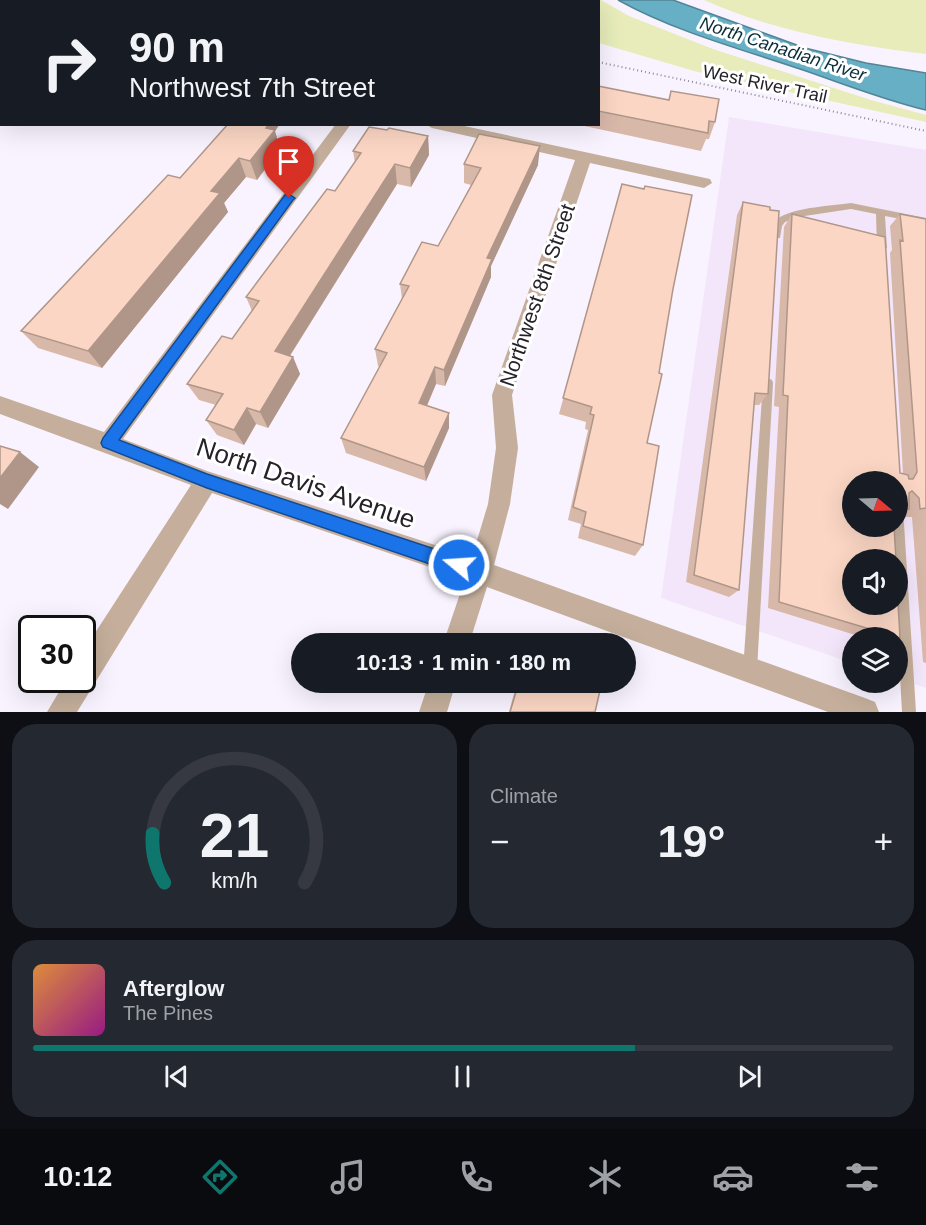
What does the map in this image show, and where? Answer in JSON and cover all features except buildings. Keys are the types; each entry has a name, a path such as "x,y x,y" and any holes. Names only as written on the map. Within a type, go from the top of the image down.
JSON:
{"street":[{"path":"108,443 343,126"},
{"path":"441,126 704,183"},
{"name":"Northwest 8th Street","path":"460,633 499,504 507,448 502,395 584,157"},
{"name":"North Davis Avenue","path":"0,405 207,481 480,572 866,712"},
{"path":"96,657 207,481"},
{"path":"61,712 73,693"},
{"path":"434,712 440,693"}],"lane":[{"path":"776,248 777,225 782,220 797,214 851,206 926,221"},
{"path":"880,212 883,259"},
{"path":"750,670 769,365"},
{"path":"899,537 909,712"}],"path":[{"name":"West River Trail","path":"600,62 926,131"}],"shaded area":[{"path":"729,117 926,150 926,688 908,682 908,627 842,627 842,660 661,598"}],"green space":[{"path":"600,0 629,16 713,49 871,100 926,115 926,122 694,71 600,43"},
{"path":"704,0 926,0 926,54 813,35 757,20"}],"water":[{"name":"North Canadian River","path":"618,0 673,0 805,48 866,63 926,73 926,110 879,97 709,39"}],"route":[{"path":"289,198 108,443 207,481 459,565"}]}
